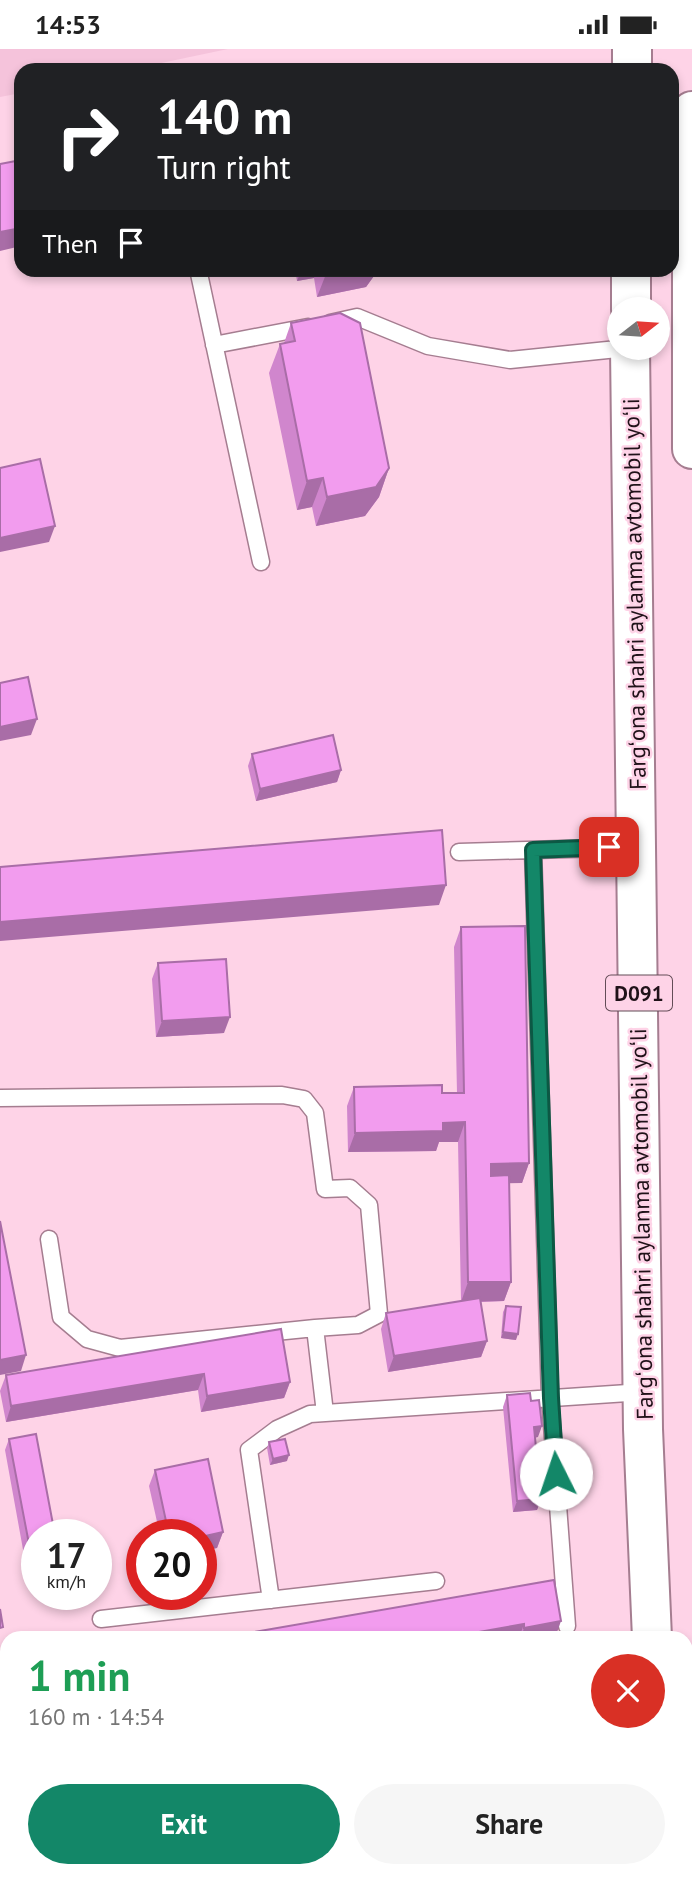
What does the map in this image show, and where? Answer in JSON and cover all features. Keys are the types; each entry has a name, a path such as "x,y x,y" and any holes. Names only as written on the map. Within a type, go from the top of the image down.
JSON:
{"highway":[{"path":"692,111 692,449"},
{"path":"631,277 631,297"},
{"name":"Fargʻona shahri aylanma avtomobil yoʻli","path":"629,361 643,1392 652,1631"}],"lane":[{"path":"200,277 261,562"},
{"path":"214,345 358,317 428,346 510,360 607,350"},
{"path":"459,852 637,847"},
{"path":"533,850 551,1398 567,1626"},
{"path":"0,1098 282,1095 304,1099 314,1113 325,1189 350,1188 369,1205 379,1314 358,1325 120,1348 87,1339 61,1317 48,1239"},
{"path":"315,1328 325,1413"},
{"path":"271,1600 249,1450 277,1429 310,1414 643,1392"},
{"path":"101,1619 436,1581"}],"shaded area":[{"path":"0,49 228,49 161,63 14,63 14,94 0,97"}],"building":[{"path":"14,161 14,229 0,232 0,164"},
{"path":"340,313 360,323 389,468 376,487 327,497 323,478 307,481 280,344 295,341 291,323"},
{"path":"40,459 55,526 0,538 0,468"},
{"path":"28,677 37,719 0,727 0,683"},
{"path":"333,735 341,770 260,789 252,754"},
{"path":"442,830 446,885 0,922 0,867"},
{"path":"525,926 529,1163 491,1164 491,1176 509,1175 511,1282 468,1282 465,1122 443,1123 443,1131 355,1133 354,1087 442,1085 442,1093 464,1093 461,927"},
{"path":"226,959 230,1017 162,1021 158,963"},
{"path":"0,1221 26,1355 0,1360"},
{"path":"480,1298 487,1341 394,1356 386,1313"},
{"path":"506,1306 521,1307 518,1334 503,1332"},
{"path":"281,1329 290,1382 207,1396 204,1374 11,1406 6,1375"},
{"path":"530,1393 531,1401 539,1400 542,1426 534,1427 541,1499 517,1501 507,1395"},
{"path":"36,1434 52,1519 24,1519 9,1439"},
{"path":"285,1439 289,1455 273,1459 269,1442"},
{"path":"208,1459 223,1532 217,1533 217,1519 166,1519 155,1470"},
{"path":"554,1580 561,1621 524,1628 524,1624 484,1631 260,1631"}],"route":[{"path":"556,1474 551,1398 533,850 609,847"}]}
